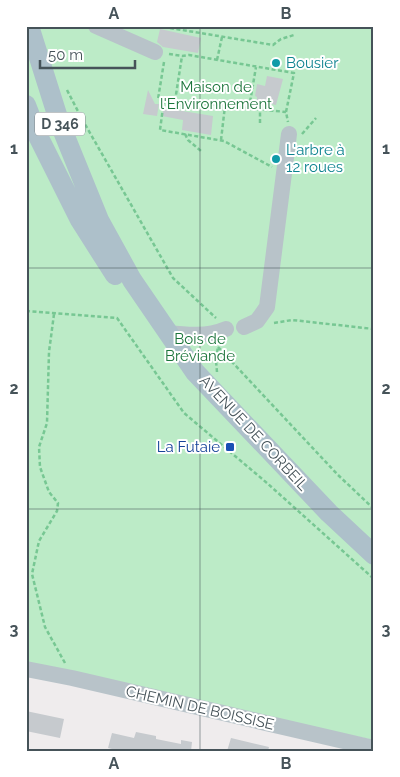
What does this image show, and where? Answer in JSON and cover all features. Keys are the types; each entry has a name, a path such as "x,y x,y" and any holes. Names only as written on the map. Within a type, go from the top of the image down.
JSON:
{"main road":[{"name":"AVENUE DE CORBEIL","path":"29,26 60,124 99,220 132,280 195,372 329,513 374,555"},
{"path":"26,53 57,141 99,220"},
{"name":"D 346","path":"26,105 38,136 80,220 148,326 201,394 254,447 329,513"}],"street":[{"path":"96,26 155,52"},
{"path":"244,327 256,321 266,307 289,134"},
{"path":"167,333 205,334 217,333 226,329"},
{"name":"CHEMIN DE BOISSISE","path":"26,669 374,748"}],"path":[{"path":"170,28 273,46 281,39 294,34"},
{"path":"218,60 222,36"},
{"path":"286,112 158,99 165,54 190,55 294,73 286,112 289,134"},
{"path":"175,100 182,56"},
{"path":"249,108 256,67"},
{"path":"64,83 173,278"},
{"path":"164,99 160,130 221,140 271,166"},
{"path":"221,140 225,106"},
{"path":"260,110 260,123"},
{"path":"185,134 188,140 201,151"},
{"path":"26,311 117,318 184,413 267,483 374,579"},
{"path":"54,314 48,352 47,423 39,447 40,467 49,492 58,502 57,511 39,541 32,574 46,627 72,678"},
{"path":"292,320 374,329"},
{"path":"218,396 216,361 218,347 226,329"},
{"path":"218,347 338,475 374,509"}],"green space":[{"name":"Bois de Bréviande","path":"26,26 374,26 374,740 26,668"}],"building":[{"path":"160,29 201,38 198,53 163,47 157,42"},
{"path":"267,76 283,79 276,105 257,101 255,96 257,84 265,86"},
{"path":"148,90 155,104 159,104 157,116 143,114"},
{"path":"164,108 213,116 211,135 182,130 183,120 162,116"},
{"path":"26,711 64,719 60,738 26,731"},
{"path":"136,732 156,736 156,739 181,744 181,740 192,742 191,751 136,751 127,749 127,751 120,751 108,748 112,733 134,738"},
{"path":"231,738 269,747 268,751 227,751"}],"place":[{"name":"Bousier","path":"276,63"},
{"name":"L'arbre à 12 roues","path":"276,159"},
{"name":"La Futaie","path":"230,447"}],"park label":[{"name":"Maison de l'Environnement","path":"216,96"}]}
